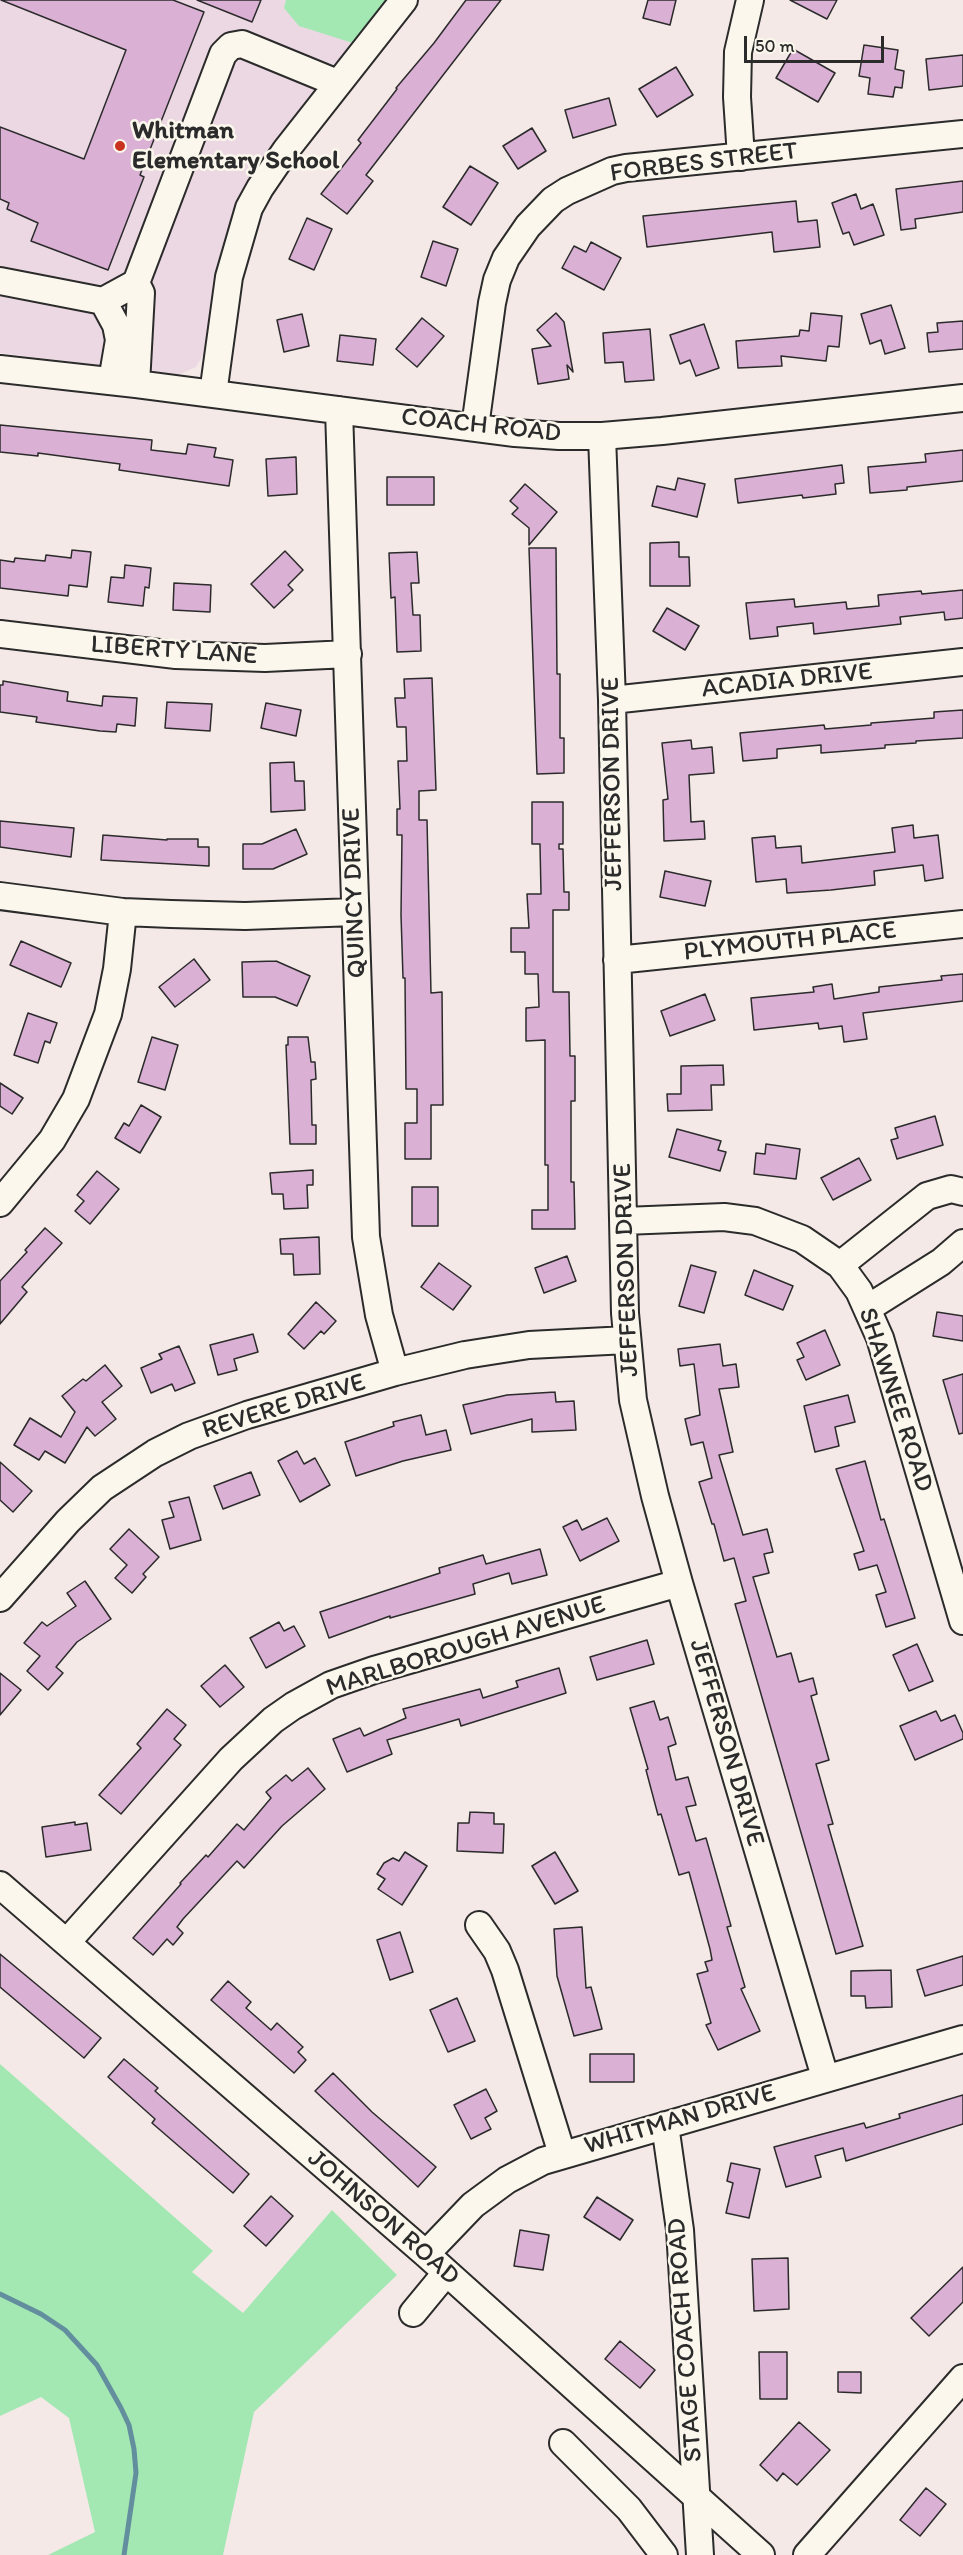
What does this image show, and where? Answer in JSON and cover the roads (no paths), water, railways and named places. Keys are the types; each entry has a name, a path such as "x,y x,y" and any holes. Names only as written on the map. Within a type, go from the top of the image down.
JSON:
{"street":[{"path":"213,394 230,277 249,208 272,170 337,83 404,0"},
{"path":"741,157 737,97 738,52 750,0"},
{"path":"0,281 103,301 136,283 223,54 231,46 242,44 337,83"},
{"name":"FORBES STREET","path":"475,427 497,280 512,249 540,212 567,191 612,171 963,134"},
{"path":"124,382 141,292 136,283"},
{"path":"103,301 117,325 124,382"},
{"name":"COACH ROAD","path":"0,369 124,382 537,435 602,436 963,398"},
{"name":"QUINCY DRIVE","path":"339,410 367,1247 379,1315 395,1372"},
{"name":"JEFFERSON DRIVE","path":"602,436 612,700 616,960 627,1340 633,1400 643,1449 679,1583 825,2078"},
{"name":"LIBERTY LANE","path":"0,634 186,656 266,658 348,654"},
{"name":"ACADIA DRIVE","path":"612,700 963,662"},
{"path":"0,896 123,912 245,916 355,912"},
{"path":"0,1203 52,1140 76,1099 108,1014 117,969 123,912"},
{"name":"PLYMOUTH PLACE","path":"616,960 963,924"},
{"path":"840,1265 927,1196 951,1189 963,1192"},
{"name":"SHAWNEE ROAD","path":"624,1221 724,1217 754,1221 802,1239 840,1265 859,1291 880,1338 963,1621"},
{"path":"868,1308 941,1262 963,1243"},
{"name":"REVERE DRIVE","path":"0,1598 87,1502 110,1482 155,1453 217,1425 395,1372 498,1349 627,1340"},
{"name":"MARLBOROUGH AVENUE","path":"67,1942 237,1752 273,1720 293,1706 331,1685 374,1670 679,1583"},
{"name":"JOHNSON ROAD","path":"0,1885 426,2254 761,2555"},
{"path":"478,1925 497,1951 505,1970 562,2154"},
{"name":"WHITMAN DRIVE","path":"426,2254 473,2205 491,2191 524,2170 562,2154 963,2039"},
{"name":"STAGE COACH ROAD","path":"665,2125 680,2230 700,2555"},
{"path":"413,2313 446,2273"},
{"path":"807,2555 963,2378"},
{"path":"562,2443 629,2509 664,2555"}],"waterway":[{"path":"0,2294 41,2314 65,2330 97,2365 121,2408 129,2425 136,2473 124,2555"}],"place":[{"name":"Whitman Elementary School","path":"120,146"}]}
